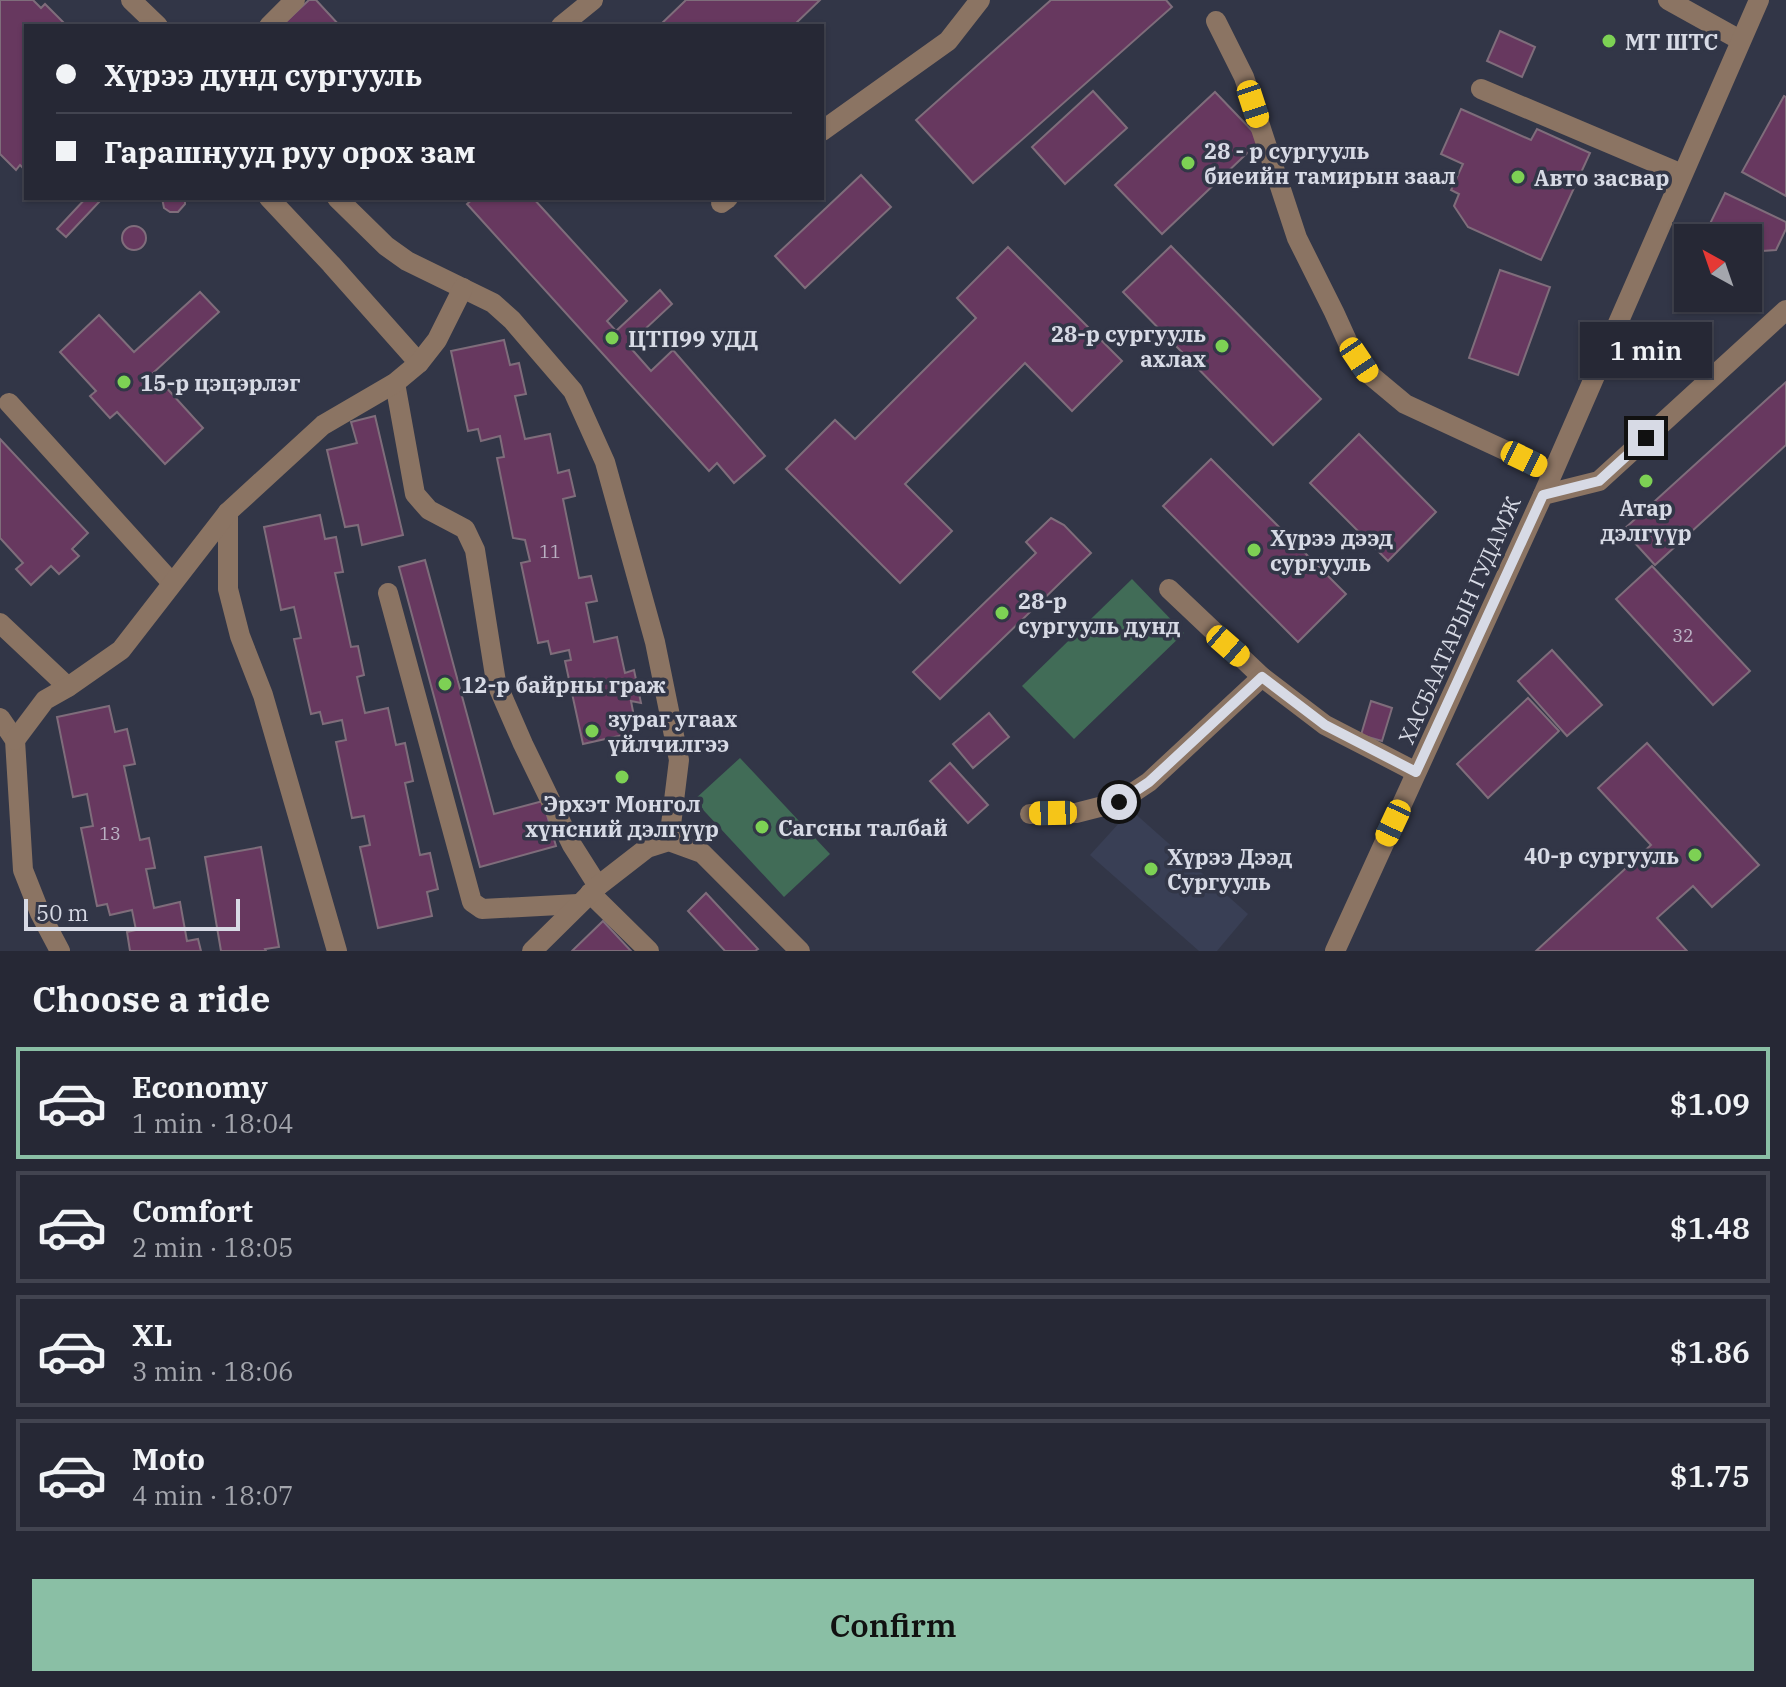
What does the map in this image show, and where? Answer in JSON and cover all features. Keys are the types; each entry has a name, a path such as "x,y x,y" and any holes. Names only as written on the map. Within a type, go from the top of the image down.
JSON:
{"street":[{"path":"131,0 156,24"},
{"path":"271,24 295,0"},
{"path":"563,24 593,0"},
{"path":"824,130 948,41 980,0"},
{"path":"1668,0 1740,40"},
{"name":"ХАСБААТАРЫН ГУДАМЖ","path":"1335,951 1543,495 1740,40 1759,3"},
{"path":"1216,21 1244,77 1297,238 1349,345 1369,374 1405,404 1552,472"},
{"path":"1481,89 1682,174"},
{"path":"271,200 419,363"},
{"path":"339,200 386,246 407,261 493,303 512,320 573,391 605,462 655,642 679,760 669,841"},
{"path":"15,740 45,700 121,650 228,512 323,425 395,383 419,363 437,340 463,288"},
{"path":"1543,495 1599,481 1786,310"},
{"path":"395,383 415,494 429,510 465,529 475,550 496,682 572,845 589,894 649,951"},
{"path":"9,403 172,583"},
{"path":"228,512 228,589 240,636 263,695 337,951"},
{"path":"1169,589 1262,677 1325,725 1416,772"},
{"path":"388,593 472,902 482,909 589,894"},
{"path":"0,623 68,687"},
{"path":"1030,814 1076,813 1119,802 1149,782 1262,677"},
{"path":"0,718 15,740 23,870 40,913 60,951"},
{"path":"532,951 589,894 647,848 669,841 702,853 800,951"}],"shaded area":[{"name":"Хүрээ Дээд Сургууль","path":"1131,810 1248,914 1217,951 1199,951 1090,855"}],"green space":[{"path":"1132,579 1184,633 1074,739 1022,686"},
{"name":"Сагсны талбай","path":"740,758 830,854 784,897 694,800"}],"building":[{"path":"0,0 33,0 41,8 45,4 65,24 24,24 24,169 20,165 16,170 0,154"},
{"path":"309,0 316,0 338,24 283,24"},
{"path":"686,0 820,0 795,24 661,24"},
{"path":"1051,0 1166,0 1172,7 973,183 916,120"},
{"path":"1500,31 1535,47 1522,77 1487,61"},
{"path":"1093,91 1127,128 1065,184 1032,147"},
{"name":"28 - р сургууль биеийн тамирын заал","path":"1215,92 1261,140 1162,234 1115,185"},
{"path":"1786,97 1786,196 1742,172"},
{"name":"Авто засвар","path":"1461,109 1531,140 1537,129 1590,153 1541,260 1468,227 1454,206 1459,194 1451,190 1463,164 1441,154"},
{"path":"861,175 891,207 805,288 775,256"},
{"path":"1725,193 1786,222 1786,229 1776,250 1762,251 1762,224 1710,224"},
{"path":"84,200 100,201 66,237 57,229"},
{"path":"162,200 185,200 178,212 164,208"},
{"name":"ЦТП99 УДД","path":"472,200 535,200 627,301 607,321 616,331 660,290 672,304 628,345 651,371 673,350 765,456 734,483 717,463 709,471 467,204"},
{"path":"134,226 145,233 146,238 139,249 134,250 123,243 122,238 129,227"},
{"name":"28-р сургууль ахлах","path":"1171,246 1321,399 1273,445 1123,292"},
{"path":"1008,247 1122,361 1072,411 1025,363 905,484 952,531 900,583 786,469 835,420 855,439 976,318 957,298"},
{"path":"1500,270 1550,287 1518,375 1469,358"},
{"name":"15-р цэцэрлэг","path":"200,292 219,312 153,373 203,428 165,464 117,412 110,418 90,396 96,391 60,352 99,315 134,352"},
{"path":"504,340 510,365 519,363 526,394 515,396 525,439 550,434 558,473 569,470 575,496 563,499 579,578 591,576 597,601 586,603 594,642 617,637 625,673 634,670 641,703 631,701 637,732 583,744 565,661 571,660 569,650 551,654 548,641 538,643 521,563 530,561 525,540 513,538 497,458 504,457 500,436 481,441 478,429 468,431 451,351"},
{"path":"1786,382 1786,445 1655,565 1623,530"},
{"path":"375,416 403,535 362,545 358,525 345,527 327,450 357,443 351,422"},
{"path":"1359,434 1436,512 1388,561 1310,483"},
{"path":"0,439 88,533 72,549 79,556 59,574 51,566 31,585 16,569 23,563 0,538"},
{"name":"Хүрээ дээд сургууль","path":"1211,459 1346,594 1298,642 1163,506"},
{"path":"320,515 325,539 336,537 343,572 335,573 351,647 358,646 364,675 357,677 365,713 388,708 396,745 405,743 413,781 405,783 420,855 430,853 438,889 427,892 432,916 378,928 360,847 370,845 364,816 352,818 336,742 346,740 342,720 323,724 320,712 311,714 294,639 301,638 294,607 281,610 264,527"},
{"name":"28-р сургууль дунд","path":"1051,518 1064,525 1091,553 940,699 913,672 1036,553 1026,542"},
{"name":"12-р байрны граж","path":"425,560 494,814 543,801 556,846 480,867 399,567"},
{"path":"1652,566 1750,671 1713,705 1616,599"},
{"path":"1552,650 1602,705 1567,736 1518,681"},
{"path":"1528,698 1559,731 1488,798 1457,764"},
{"path":"1371,701 1392,708 1382,741 1361,735"},
{"path":"109,706 115,732 127,729 135,764 124,766 140,840 149,838 155,868 146,869 154,908 180,902 187,941 198,939 201,951 130,951 127,932 136,930 132,910 110,915 107,904 97,906 81,828 93,826 87,794 73,797 57,717"},
{"path":"989,713 1009,737 973,768 953,744"},
{"name":"40-р сургууль","path":"1647,743 1759,865 1712,907 1693,886 1657,918 1687,951 1536,951 1651,845 1598,788"},
{"path":"950,763 988,805 968,823 930,781"},
{"path":"261,847 279,947 266,951 221,951 205,857"},
{"path":"706,893 758,949 725,951 688,911"},
{"path":"603,921 631,951 572,951"}],"place":[{"name":"МТ ШТС","path":"1609,41"},
{"name":"28 - р сургууль биеийн тамирын заал","path":"1188,163"},
{"name":"Авто засвар","path":"1518,177"},
{"name":"ЦТП99 УДД","path":"612,338"},
{"name":"28-р сургууль ахлах","path":"1222,346"},
{"name":"15-р цэцэрлэг","path":"124,382"},
{"name":"Атар дэлгүүр","path":"1646,481"},
{"name":"Хүрээ дээд сургууль","path":"1254,550"},
{"name":"28-р сургууль дунд","path":"1002,613"},
{"name":"12-р байрны граж","path":"445,684"},
{"name":"зураг угаах үйлчилгээ","path":"592,731"},
{"name":"Эрхэт Монгол хүнсний дэлгүүр","path":"622,777"},
{"name":"Сагсны талбай","path":"762,827"},
{"name":"40-р сургууль","path":"1695,855"},
{"name":"Хүрээ Дээд Сургууль","path":"1151,869"}],"route":[{"path":"1119,802 1149,782 1262,677 1325,725 1416,772 1543,495 1599,481 1646,438"}]}
